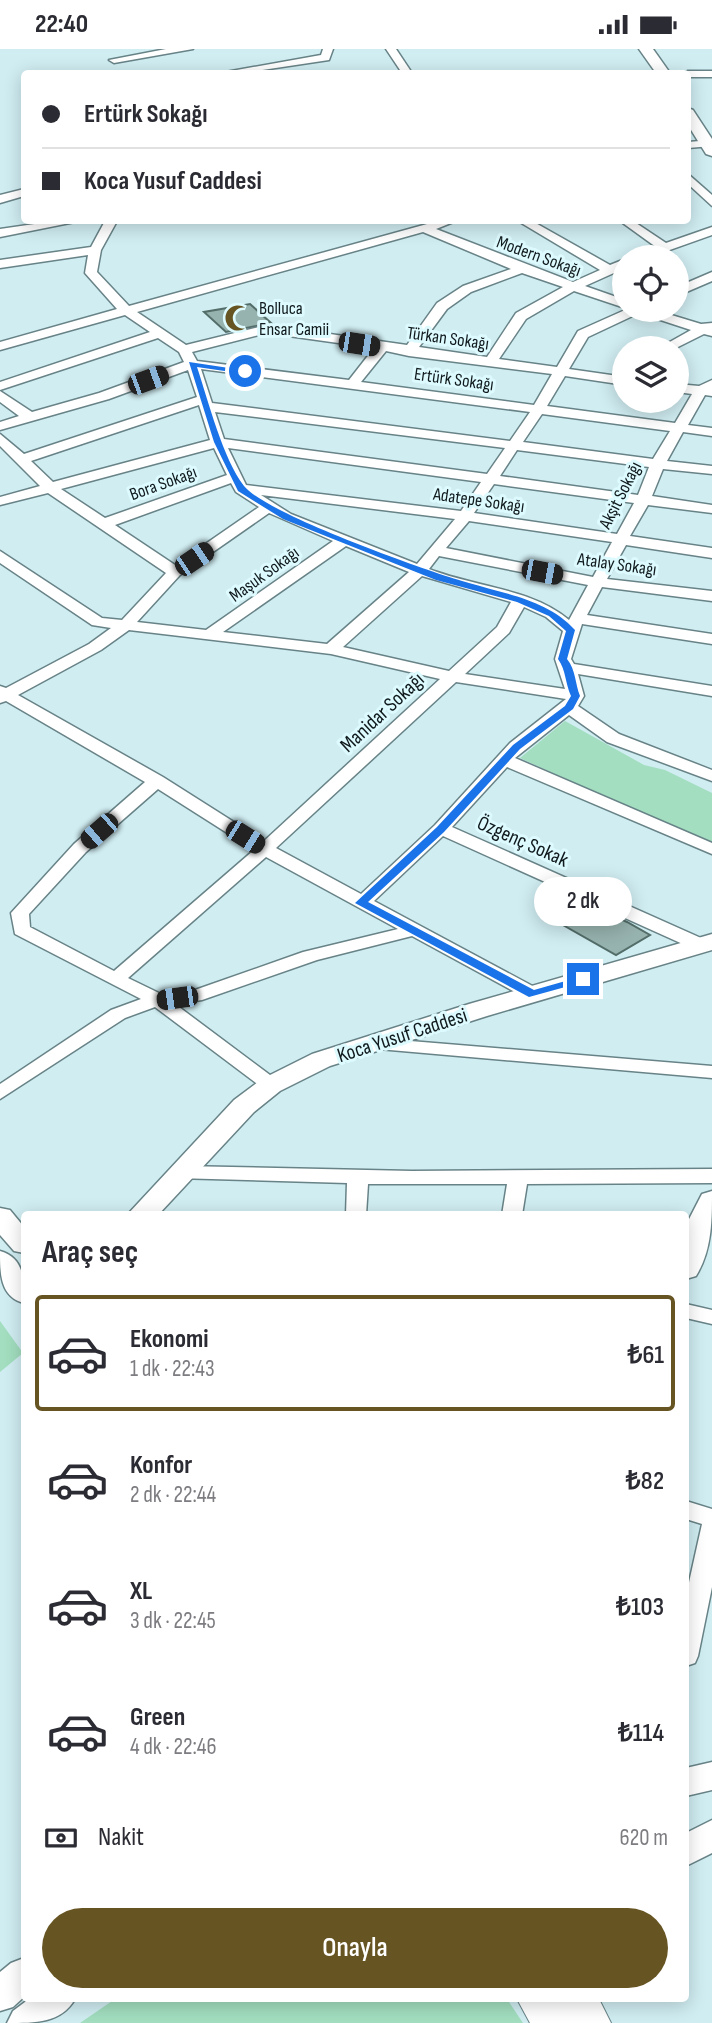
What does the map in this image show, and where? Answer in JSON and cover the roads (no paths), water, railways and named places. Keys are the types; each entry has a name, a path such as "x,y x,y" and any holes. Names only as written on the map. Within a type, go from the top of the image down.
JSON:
{"main road":[{"path":"540,2002 554,2023"},
{"path":"578,2002 589,2023"}],"street":[{"path":"115,54 188,49"},
{"path":"245,70 325,58 328,49"},
{"path":"391,49 405,70"},
{"path":"646,49 661,70"},
{"path":"691,74 712,74"},
{"path":"691,118 710,146"},
{"path":"691,145 710,146"},
{"path":"691,181 712,202"},
{"path":"0,199 21,194"},
{"path":"0,233 56,224"},
{"path":"109,224 95,250 91,273 124,309 184,350 192,364 218,442 238,483 268,507 343,541 420,570 520,600 574,624 712,639"},
{"name":"Modern Sokağı","path":"413,224 522,269 612,300"},
{"path":"0,346 124,309 439,224"},
{"path":"529,224 608,269"},
{"path":"630,224 661,245"},
{"path":"670,245 712,231"},
{"path":"0,264 95,250"},
{"path":"489,363 521,316 612,268"},
{"path":"409,352 442,306 467,289 522,269"},
{"path":"689,287 712,276"},
{"path":"331,649 420,570 465,516 491,479 538,410 583,334 612,321"},
{"path":"687,322 709,328"},
{"path":"689,337 709,328"},
{"name":"Türkan Sokağı","path":"184,350 267,329 381,348 612,378"},
{"path":"0,386 158,334"},
{"path":"352,385 381,348"},
{"path":"0,426 104,396 192,364"},
{"name":"Ertürk Sokağı","path":"192,364 712,432"},
{"path":"689,388 708,389"},
{"name":"Akşit Sokağı","path":"572,702 569,668 563,659 574,624 643,499 657,464 708,389"},
{"path":"0,395 29,417"},
{"path":"21,460 206,403 406,428 512,447 712,470"},
{"path":"0,438 49,487 175,572"},
{"path":"0,501 218,442 712,509"},
{"name":"Adatepe Sokağı","path":"238,483 712,553"},
{"name":"Bora Sokağı","path":"103,524 238,483"},
{"path":"2,694 95,647 125,626 175,572 268,507"},
{"name":"Maşuk Sokağı","path":"207,636 343,541"},
{"name":"Atalay Sokağı","path":"436,551 595,582 712,596"},
{"path":"0,556 99,622 331,649 572,702 613,738 712,776"},
{"name":"Manidar Sokağı","path":"116,979 265,849 453,677 503,630 520,600"},
{"path":"569,668 712,691"},
{"path":"2,694 157,781 265,849 533,994"},
{"path":"361,903 441,829 516,747 572,702"},
{"path":"505,760 712,849"},
{"path":"157,781 80,848 20,913 18,922 21,930 159,1001 271,1085"},
{"name":"Özgenç Sokak","path":"441,829 709,945"},
{"path":"0,1093 118,1014 159,1001 195,996 310,956 415,930"},
{"name":"Koca Yusuf Caddesi","path":"145,1211 244,1106 271,1085 321,1060 533,994 709,945"},
{"path":"374,1044 712,1072"},
{"path":"182,1173 358,1178 712,1177"},
{"path":"513,1211 517,1177"},
{"path":"356,1211 358,1178"},
{"path":"689,1260 703,1216 712,1201"},
{"path":"0,1217 21,1241"},
{"path":"0,1261 21,1289"},
{"path":"689,1312 712,1317"},
{"path":"689,1511 712,1518"},
{"path":"689,1641 712,1527"},
{"path":"689,1781 712,1776"},
{"path":"689,1849 712,1835"},
{"path":"0,1995 21,1977"},
{"path":"26,2023 52,2002"}],"place":[{"name":"Bolluca Ensar Camii","path":"238,318"}]}
